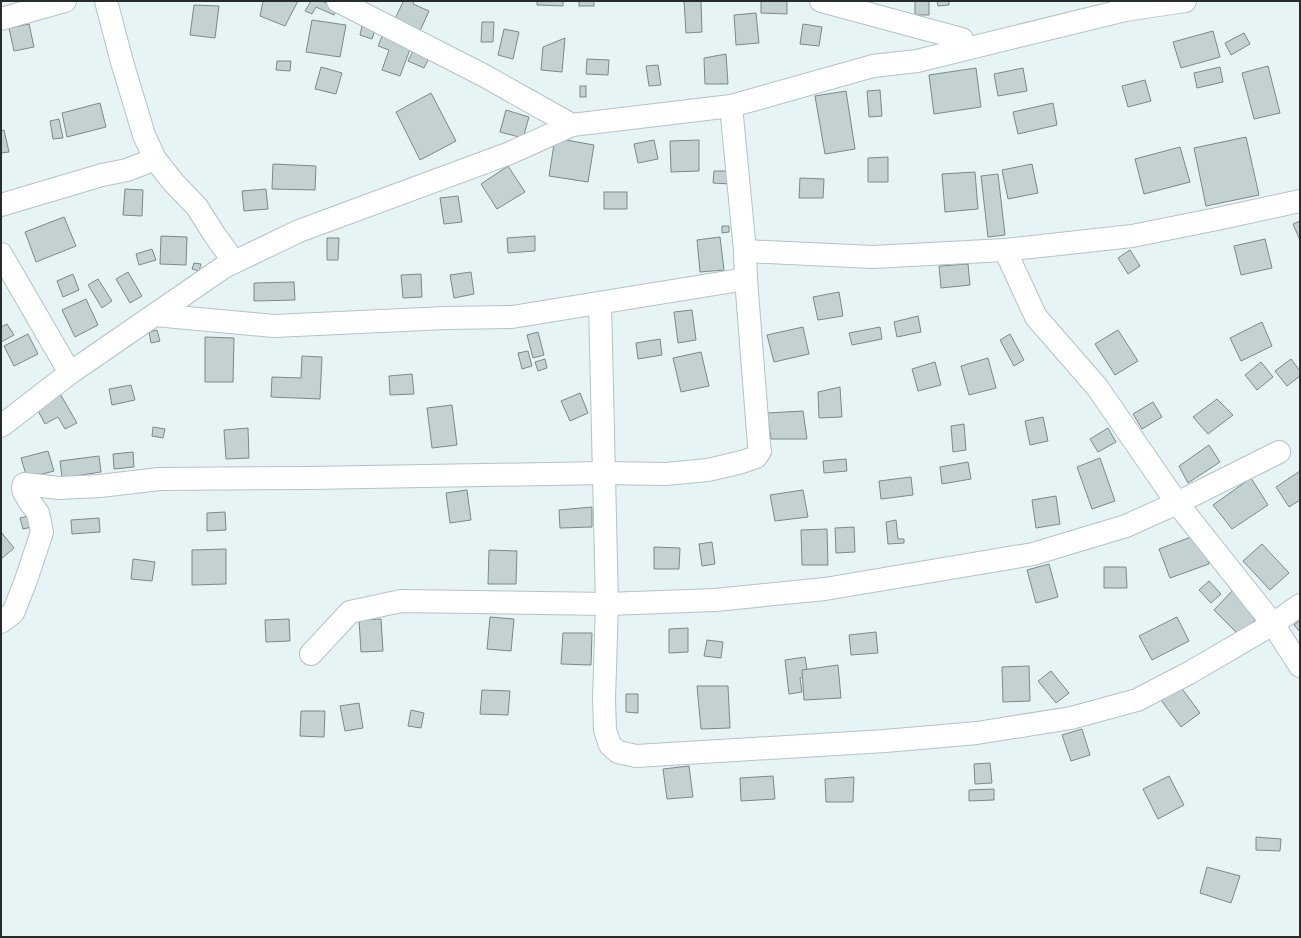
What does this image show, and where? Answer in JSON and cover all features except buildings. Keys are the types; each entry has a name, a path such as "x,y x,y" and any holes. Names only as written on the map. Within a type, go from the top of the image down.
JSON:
{"street":[{"path":"1,19 65,1"},
{"path":"106,1 122,62 144,135 155,159 173,182 197,207 234,262"},
{"path":"338,1 483,75 572,125"},
{"path":"821,1 962,39"},
{"path":"1,426 70,373 224,267 299,231 510,152 572,125 731,106 873,66 917,61 1125,10 1185,1"},
{"path":"1,622 13,613 42,532 38,512 29,501 22,488 24,484 59,488 100,486 158,479 604,473 666,474 708,470 750,460 758,455 759,445 745,251 731,106"},
{"path":"1,205 102,175 127,170 155,159"},
{"path":"745,251 873,256 1005,250 1132,236 1300,201"},
{"path":"1005,250 1036,317 1097,388 1177,503 1273,624 1300,666"},
{"path":"1,254 70,373"},
{"path":"155,315 274,326 446,318 512,317 746,279"},
{"path":"600,303 607,604 604,698 605,730 610,745 618,752 636,756 885,741 977,732 1072,718 1138,700 1189,673 1273,624 1300,605"},
{"path":"311,654 350,612 401,601 607,604 715,600 825,589 1034,554 1126,526 1177,503 1279,452"}]}
